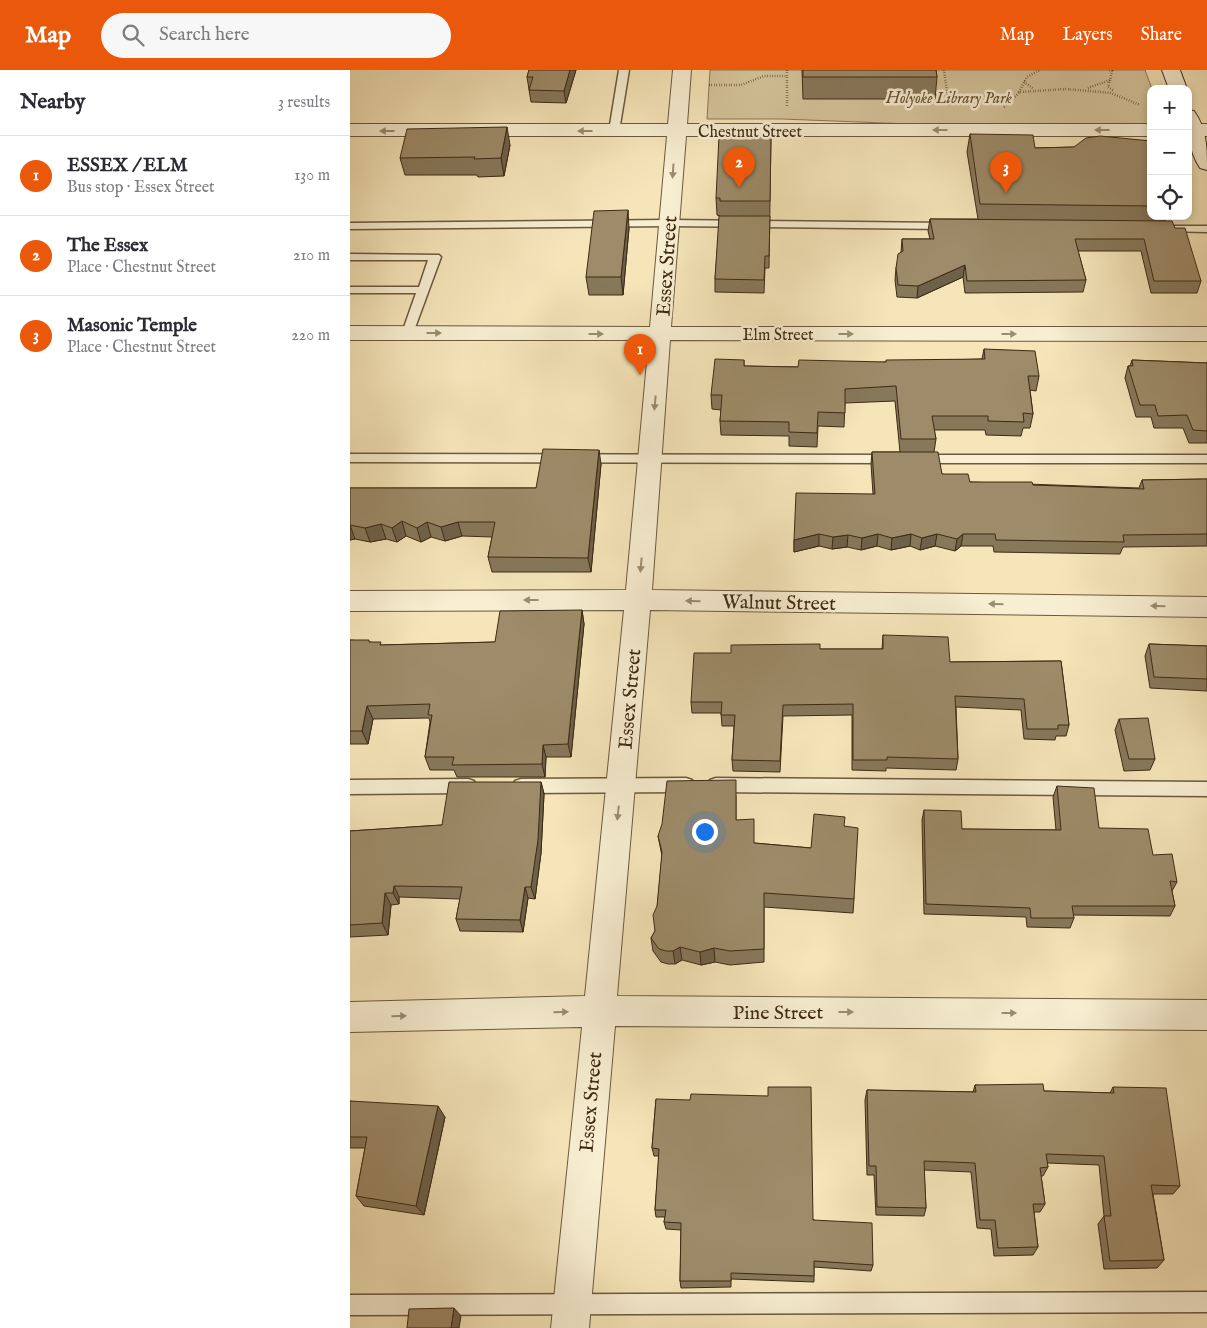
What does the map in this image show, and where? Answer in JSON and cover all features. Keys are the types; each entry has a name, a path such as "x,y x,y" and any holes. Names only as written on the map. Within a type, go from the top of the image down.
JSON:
{"street":[{"name":"Essex Street","path":"571,1316 598,1011 638,600 682,70"},
{"path":"1171,70 1177,85"},
{"path":"1194,126 1207,164"},
{"name":"Chestnut Street","path":"350,130 1147,130"},
{"name":"Elm Street","path":"350,333 1207,334"},
{"name":"Walnut Street","path":"350,601 638,600 1207,607"},
{"name":"Pine Street","path":"350,1017 598,1011 1207,1014"}],"lane":[{"path":"614,131 624,70"},
{"path":"350,226 669,223 958,226"},
{"path":"1157,229 1207,229"},
{"path":"350,257 435,257 408,333"},
{"path":"350,290 423,290"},
{"path":"350,458 1207,459"},
{"path":"350,787 485,786"},
{"path":"505,786 1207,789"},
{"path":"350,1305 571,1316 1207,1302"}],"path":[{"path":"709,84 741,85 764,76 787,76 787,70"},
{"path":"944,70 950,113"},
{"path":"1027,70 1027,77"},
{"path":"1004,113 1002,108 1020,92 1027,77 1040,70"},
{"path":"1111,70 1108,87 1146,108"},
{"path":"1087,89 1110,80"},
{"path":"1024,82 1037,90"},
{"path":"1020,92 1087,89 1119,94"}],"green space":[{"name":"Holyoke Library Park","path":"710,70 1145,70 1151,85 1147,85 1147,125 961,126 782,119 707,119"}],"building":[{"path":"529,70 570,70 564,91 529,90 533,77 527,77"},
{"path":"803,70 936,70 937,77 803,77"},
{"path":"507,127 501,158 400,158 407,129"},
{"path":"970,134 1033,135 1035,148 1074,147 1086,138 1100,136 1147,141 1147,206 980,204"},
{"path":"719,136 771,136 770,201 720,201 720,198 716,198"},
{"path":"628,210 621,277 586,277 594,211"},
{"path":"719,216 770,216 769,256 765,256 764,280 715,279"},
{"path":"930,219 1172,221 1175,228 1185,228 1201,281 1154,281 1144,239 1075,239 1086,280 967,281 965,265 918,286 898,285 896,268 898,254 903,251 902,239 934,239"},
{"path":"984,349 1035,351 1039,376 1028,376 1033,414 1023,413 1024,422 988,421 988,416 932,416 936,439 901,439 896,386 845,389 845,413 818,412 817,433 789,432 789,422 720,421 722,395 711,395 715,359 744,360 744,366 798,367 799,360 886,362 886,360 985,359"},
{"path":"1132,360 1207,363 1207,431 1193,430 1187,415 1158,416 1155,405 1140,405 1128,366 1133,366"},
{"path":"543,449 599,450 588,558 488,557 495,522 458,522 441,527 427,522 417,528 402,521 392,528 381,524 365,528 350,525 350,488 536,488"},
{"path":"872,452 938,452 942,474 968,474 970,482 1032,482 1033,485 1144,489 1142,480 1207,479 1207,534 1123,535 1124,542 996,540 995,534 963,534 957,539 937,534 922,538 911,534 892,538 878,534 862,538 848,535 833,537 819,534 794,540 796,493 875,494"},
{"path":"582,610 568,744 543,745 542,764 452,765 454,757 425,757 432,715 428,715 430,704 367,706 362,731 350,731 350,640 381,642 380,645 495,642 500,611"},
{"path":"883,635 948,637 950,662 1061,661 1069,725 1058,725 1058,729 1027,729 1024,699 955,696 958,759 887,757 887,760 853,760 853,704 783,705 780,761 732,760 735,715 721,715 722,702 691,702 694,653 731,653 731,645 820,644 820,649 883,649"},
{"path":"1149,644 1207,646 1207,679 1154,677"},
{"path":"1148,718 1155,759 1129,759 1119,719"},
{"path":"736,780 736,820 754,819 754,843 811,848 814,814 845,817 844,826 858,828 854,899 764,893 764,949 730,951 714,948 700,952 680,947 673,951 659,949 651,938 655,931 653,915 657,906 662,852 658,836 662,824 667,781"},
{"path":"449,782 541,782 538,840 531,887 525,887 520,920 456,919 462,887 394,886 393,893 385,893 382,923 350,925 350,831 442,825"},
{"path":"1057,786 1094,788 1099,828 1148,829 1153,855 1172,854 1177,882 1170,881 1175,906 1072,906 1074,918 1031,918 1030,908 926,904 924,810 961,811 962,829 1061,830"},
{"path":"1043,1084 1044,1091 1114,1093 1113,1087 1166,1088 1180,1186 1151,1185 1164,1260 1110,1261 1104,1216 1111,1216 1104,1156 1046,1154 1048,1167 1040,1168 1045,1204 1033,1204 1038,1247 998,1248 995,1220 980,1220 975,1163 924,1161 926,1208 877,1207 876,1166 869,1166 867,1090 976,1092 975,1085"},
{"path":"768,1087 811,1087 813,1220 872,1223 873,1265 814,1261 814,1276 731,1273 731,1281 680,1281 681,1223 664,1222 666,1210 655,1210 659,1149 652,1148 656,1099 690,1100 691,1094 768,1096"},
{"path":"350,1101 438,1106 416,1206 356,1196 367,1137 350,1137"},
{"path":"454,1308 451,1328 407,1328 409,1309"}],"place":[{"name":"The Essex","path":"739,188"},
{"name":"Masonic Temple","path":"1006,193"},
{"name":"ESSEX / ELM","path":"640,375"}]}
